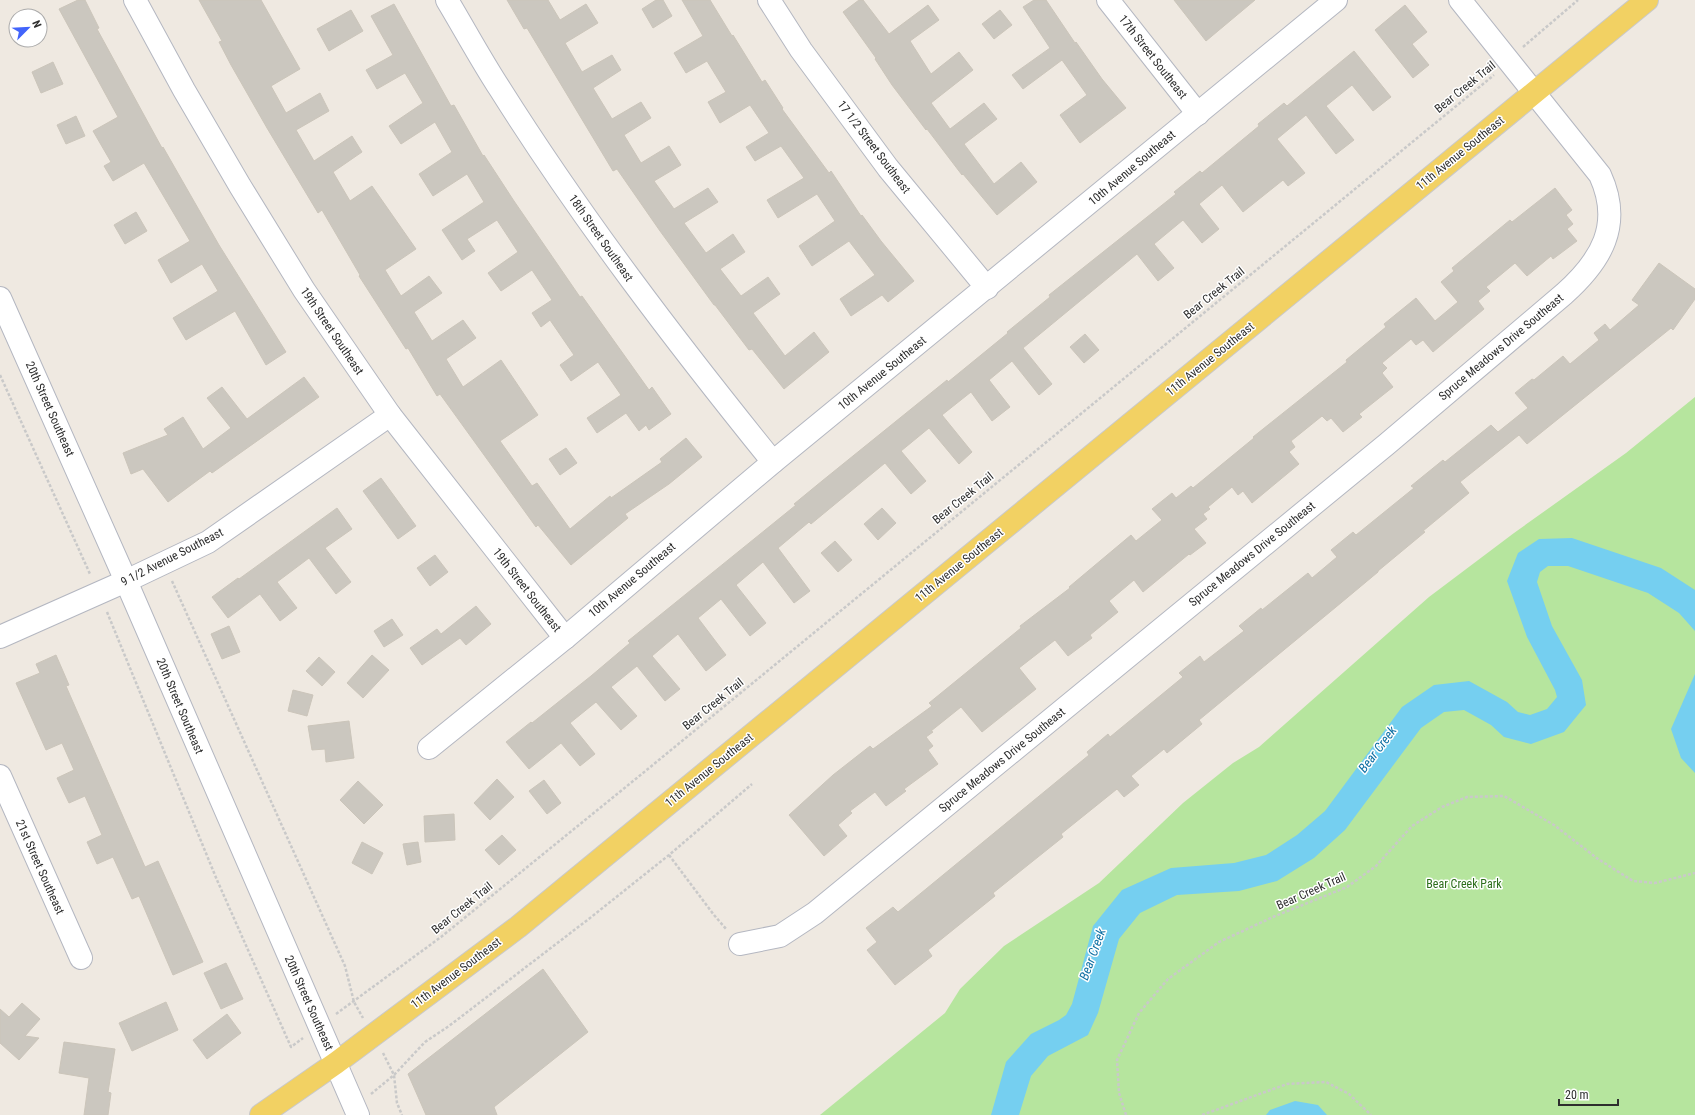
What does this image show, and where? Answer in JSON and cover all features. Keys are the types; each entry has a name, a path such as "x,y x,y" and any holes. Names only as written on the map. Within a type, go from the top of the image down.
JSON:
{"main road":[{"name":"11th Avenue Southeast","path":"261,1115 336,1063 518,927 1647,0"}],"street":[{"name":"19th Street Southeast","path":"135,0 184,90 304,290 390,415 564,638"},
{"name":"18th Street Southeast","path":"448,0 499,88 578,206 646,302 773,462"},
{"name":"17 1/2 Street Southeast","path":"769,0 801,50 888,168 987,288"},
{"name":"17th Street Southeast","path":"1108,0 1198,114"},
{"name":"10th Avenue Southeast","path":"429,748 564,638 773,462 987,288 1336,0"},
{"name":"Spruce Meadows Drive Southeast","path":"740,944 780,936 815,913 1387,444 1578,282 1593,264 1604,245 1610,218 1608,194 1600,175 1594,165 1460,0"},
{"name":"20th Street Southeast","path":"0,298 126,581 358,1115"},
{"name":"9 1/2 Avenue Southeast","path":"0,637 126,581 208,542 390,415"},
{"name":"21st Street Southeast","path":"0,776 81,958"}],"path":[{"name":"Bear Creek Trail","path":"174,587 345,966 354,1002 441,936 637,778 1510,62 1529,40 1578,0"},
{"path":"0,375 88,570"},
{"path":"109,616 217,880 291,1047"},
{"path":"402,1115 397,1102 394,1074 425,1042 450,1026 590,918 752,784"},
{"name":"Bear Creek Trail","path":"1126,1115 1119,1094 1117,1060 1139,1013 1168,979 1219,942 1273,917 1347,887 1376,866 1412,826 1448,804 1467,797 1504,796 1554,825 1598,859 1633,881 1655,883 1695,872"},
{"path":"668,855 714,915 740,944"},
{"path":"1202,1115 1287,1084 1326,1082 1348,1094 1372,1115"}],"green space":[{"name":"Bear Creek Park","path":"1695,397 1695,1115 820,1115 945,1013 960,989 1004,946 1099,883 1183,803 1233,763 1259,747 1429,597 1514,533 1626,453"}],"water":[{"name":"Bear Creek","path":"1572,538 1661,568 1695,590 1695,631 1679,613 1648,593 1568,566 1548,566 1540,572 1537,582 1552,626 1582,680 1586,705 1564,732 1531,744 1504,737 1491,725 1464,710 1444,712 1421,728 1345,830 1314,858 1277,881 1239,891 1177,895 1140,913 1119,939 1098,1013 1088,1035 1048,1056 1031,1076 1019,1115 991,1115 1006,1062 1031,1034 1066,1015 1072,1004 1093,926 1122,890 1171,868 1234,863 1266,855 1297,835 1325,811 1402,707 1434,685 1469,681 1507,702 1518,712 1530,715 1547,709 1557,697 1555,690 1527,637 1507,581 1518,553 1539,539"},
{"path":"1695,674 1695,773 1681,758 1671,729"},
{"path":"1295,1101 1318,1105 1327,1115 1266,1115 1270,1110"}],"building":[{"path":"78,0 85,0 99,28 97,29 162,148 163,147 219,245 286,352 266,365 235,311 186,340 173,318 218,291 202,264 171,283 158,260 190,241 144,163 113,181 104,166 111,162 93,131 118,117 59,9"},
{"path":"199,0 261,0 300,69 271,86 286,113 320,93 329,111 296,130 314,161 352,136 362,152 333,172 350,201 372,186 416,249 385,270 401,296 429,276 442,293 414,312 432,341 463,320 476,338 446,359 463,387 501,360 538,415 500,441 532,486 537,483 570,529 610,496 611,498 662,462 660,459 686,438 702,457 669,484 625,514 628,518 571,565 538,525 536,527 440,394 437,396 408,348 406,349 359,276 360,275 322,210 318,213 267,128 231,65 219,42 222,41"},
{"path":"507,0 548,0 560,20 586,4 598,23 565,43 582,72 612,55 621,70 593,88 612,119 641,102 651,118 624,135 641,163 669,146 681,165 654,181 674,209 708,188 718,202 684,223 706,253 733,234 745,252 720,269 741,296 768,277 780,294 753,313 785,356 814,332 829,352 784,389 752,349 749,350 714,305 617,169 613,171 527,28 524,29"},
{"path":"656,0 663,0 672,16 653,28 642,9"},
{"path":"682,0 710,0 762,82 765,80 783,108 782,109 829,173 831,171 861,216 862,215 914,281 888,302 882,295 851,316 840,299 875,275 849,241 812,266 799,246 835,221 817,194 778,218 767,200 804,178 781,146 755,161 746,147 769,133 750,105 720,123 708,102 726,92 707,61 686,73 674,53 703,36"},
{"path":"859,0 863,0 889,34 928,5 939,20 910,41 931,74 959,52 973,70 931,103 950,129 984,103 997,119 964,144 994,184 1021,162 1037,182 997,215 963,174 962,175 927,129 926,130 892,85 875,59 876,58 843,12"},
{"path":"1034,0 1046,0 1075,43 1076,42 1102,79 1126,108 1080,143 1060,115 1087,95 1062,60 1023,89 1012,75 1050,48 1023,7"},
{"path":"1174,0 1255,0 1206,41"},
{"path":"394,4 451,106 454,105 483,156 484,155 580,297 582,296 649,390 652,387 671,414 649,430 646,425 639,431 626,413 597,433 587,418 621,395 598,362 571,381 560,365 574,355 550,320 541,327 532,313 552,300 532,270 501,291 488,273 518,252 497,220 467,239 475,251 462,260 442,230 484,202 467,174 433,196 419,174 452,152 435,122 401,144 389,126 423,103 405,73 377,89 366,70 393,55 371,16"},
{"path":"1405,5 1427,32 1412,44 1429,65 1413,78 1375,30"},
{"path":"351,10 363,31 329,51 317,29"},
{"path":"1000,10 1012,25 994,39 982,24"},
{"path":"1354,51 1391,97 1373,111 1352,85 1326,106 1354,140 1336,154 1306,115 1277,139 1305,173 1288,186 1283,180 1243,212 1222,185 1199,204 1219,229 1202,243 1183,220 1154,244 1174,268 1158,281 1137,254 1023,348 1052,384 1039,395 1012,361 989,380 1010,407 992,421 971,392 942,415 972,452 959,464 929,428 901,451 926,481 911,494 885,463 811,524 809,522 778,548 810,591 794,603 763,562 736,585 766,623 750,636 721,599 698,618 726,655 706,671 678,634 652,656 680,689 665,701 637,666 611,687 637,716 621,730 596,702 570,723 595,754 580,766 561,743 529,769 506,742 591,676 630,643 628,641 796,505 794,504 822,481 947,380 948,382 1008,333 1007,332 1050,297 1049,295 1176,194 1174,192 1200,171 1202,173 1259,126 1258,124 1284,103 1287,106"},
{"path":"53,62 63,84 41,93 32,72"},
{"path":"76,116 85,136 66,144 57,125"},
{"path":"1555,188 1572,210 1566,215 1573,224 1567,229 1577,241 1553,259 1551,256 1527,276 1515,263 1486,287 1490,291 1478,301 1484,309 1433,352 1423,340 1416,345 1411,339 1382,363 1387,368 1382,373 1393,387 1359,414 1362,417 1343,432 1331,418 1327,421 1322,416 1291,441 1295,447 1289,452 1299,464 1252,503 1243,491 1238,495 1232,487 1208,507 1210,509 1203,514 1207,519 1194,529 1206,543 1190,555 1189,554 1143,592 1134,580 1109,601 1118,612 1090,635 1092,638 1068,656 1055,640 1019,668 1036,689 982,732 961,707 931,731 933,732 926,737 933,746 928,750 938,764 904,789 906,791 886,806 875,792 850,811 852,813 838,825 847,836 824,856 789,815 833,775 870,746 873,749 932,706 929,703 1021,628 1020,626 1070,588 1069,587 1131,535 1136,541 1162,520 1152,509 1172,493 1176,498 1191,486 1193,488 1254,438 1253,437 1347,362 1346,360 1386,327 1384,324 1416,298 1435,321 1458,302 1441,282 1454,271 1452,268 1510,220 1512,222"},
{"path":"136,212 147,231 125,244 114,225"},
{"path":"1659,263 1695,289 1695,299 1673,330 1671,328 1527,444 1519,435 1460,482 1469,493 1423,531 1425,532 1378,572 1199,720 1202,724 1167,753 1164,749 1131,776 1139,785 1124,797 1117,789 1061,834 1063,837 993,893 995,896 928,950 932,956 895,985 867,950 877,942 866,928 893,907 898,912 1089,755 1087,752 1108,734 1110,737 1183,677 1179,673 1200,656 1204,662 1244,631 1239,626 1261,608 1262,610 1308,573 1312,578 1337,557 1331,550 1353,532 1356,535 1414,488 1411,486 1443,460 1445,462 1491,425 1498,432 1528,408 1515,393 1532,379 1534,380 1563,356 1570,364 1599,340 1594,333 1605,324 1610,330 1639,305 1632,300"},
{"path":"1085,334 1099,350 1084,363 1070,347"},
{"path":"304,377 319,397 212,473 210,471 168,502 143,469 131,474 123,453 168,435 164,429 183,417 203,449 231,428 207,398 222,387 247,419"},
{"path":"566,448 577,463 560,475 549,459"},
{"path":"381,478 416,526 398,539 363,491"},
{"path":"337,508 352,529 325,548 351,582 336,594 309,558 277,582 297,608 280,621 260,594 228,618 212,597"},
{"path":"882,508 896,523 878,540 864,524"},
{"path":"835,541 852,560 838,572 821,553"},
{"path":"435,555 448,572 430,586 417,568"},
{"path":"476,606 491,624 466,645 460,638 422,665 410,648 437,629 441,634"},
{"path":"392,619 403,635 384,647 374,631"},
{"path":"229,626 240,652 222,659 211,634"},
{"path":"56,655 69,685 66,686 145,867 158,861 203,962 173,975 139,896 132,899 113,857 97,864 87,842 102,835 85,796 69,803 57,778 74,770 62,743 46,750 16,683 40,673 36,664"},
{"path":"372,655 389,670 363,698 347,683"},
{"path":"319,657 335,672 322,686 306,671"},
{"path":"293,690 313,695 307,716 288,711"},
{"path":"349,721 354,758 326,762 325,749 312,750 308,726"},
{"path":"497,779 514,797 490,820 474,803"},
{"path":"544,780 561,803 547,814 529,791"},
{"path":"358,781 383,805 364,824 340,800"},
{"path":"454,814 455,840 425,842 424,816"},
{"path":"502,835 516,850 499,865 485,850"},
{"path":"362,842 383,853 372,874 352,863"},
{"path":"418,842 421,862 407,865 403,844"},
{"path":"226,963 243,999 221,1009 204,973"},
{"path":"543,969 588,1032 494,1107 497,1115 426,1115 408,1074"},
{"path":"166,1002 178,1030 132,1051 119,1023"},
{"path":"22,1003 40,1019 25,1036 39,1038 19,1060 0,1043 0,1009 9,1017"},
{"path":"227,1014 241,1033 207,1059 193,1040"},
{"path":"64,1042 115,1049 108,1092 111,1093 108,1115 84,1115 89,1078 59,1073"}]}
